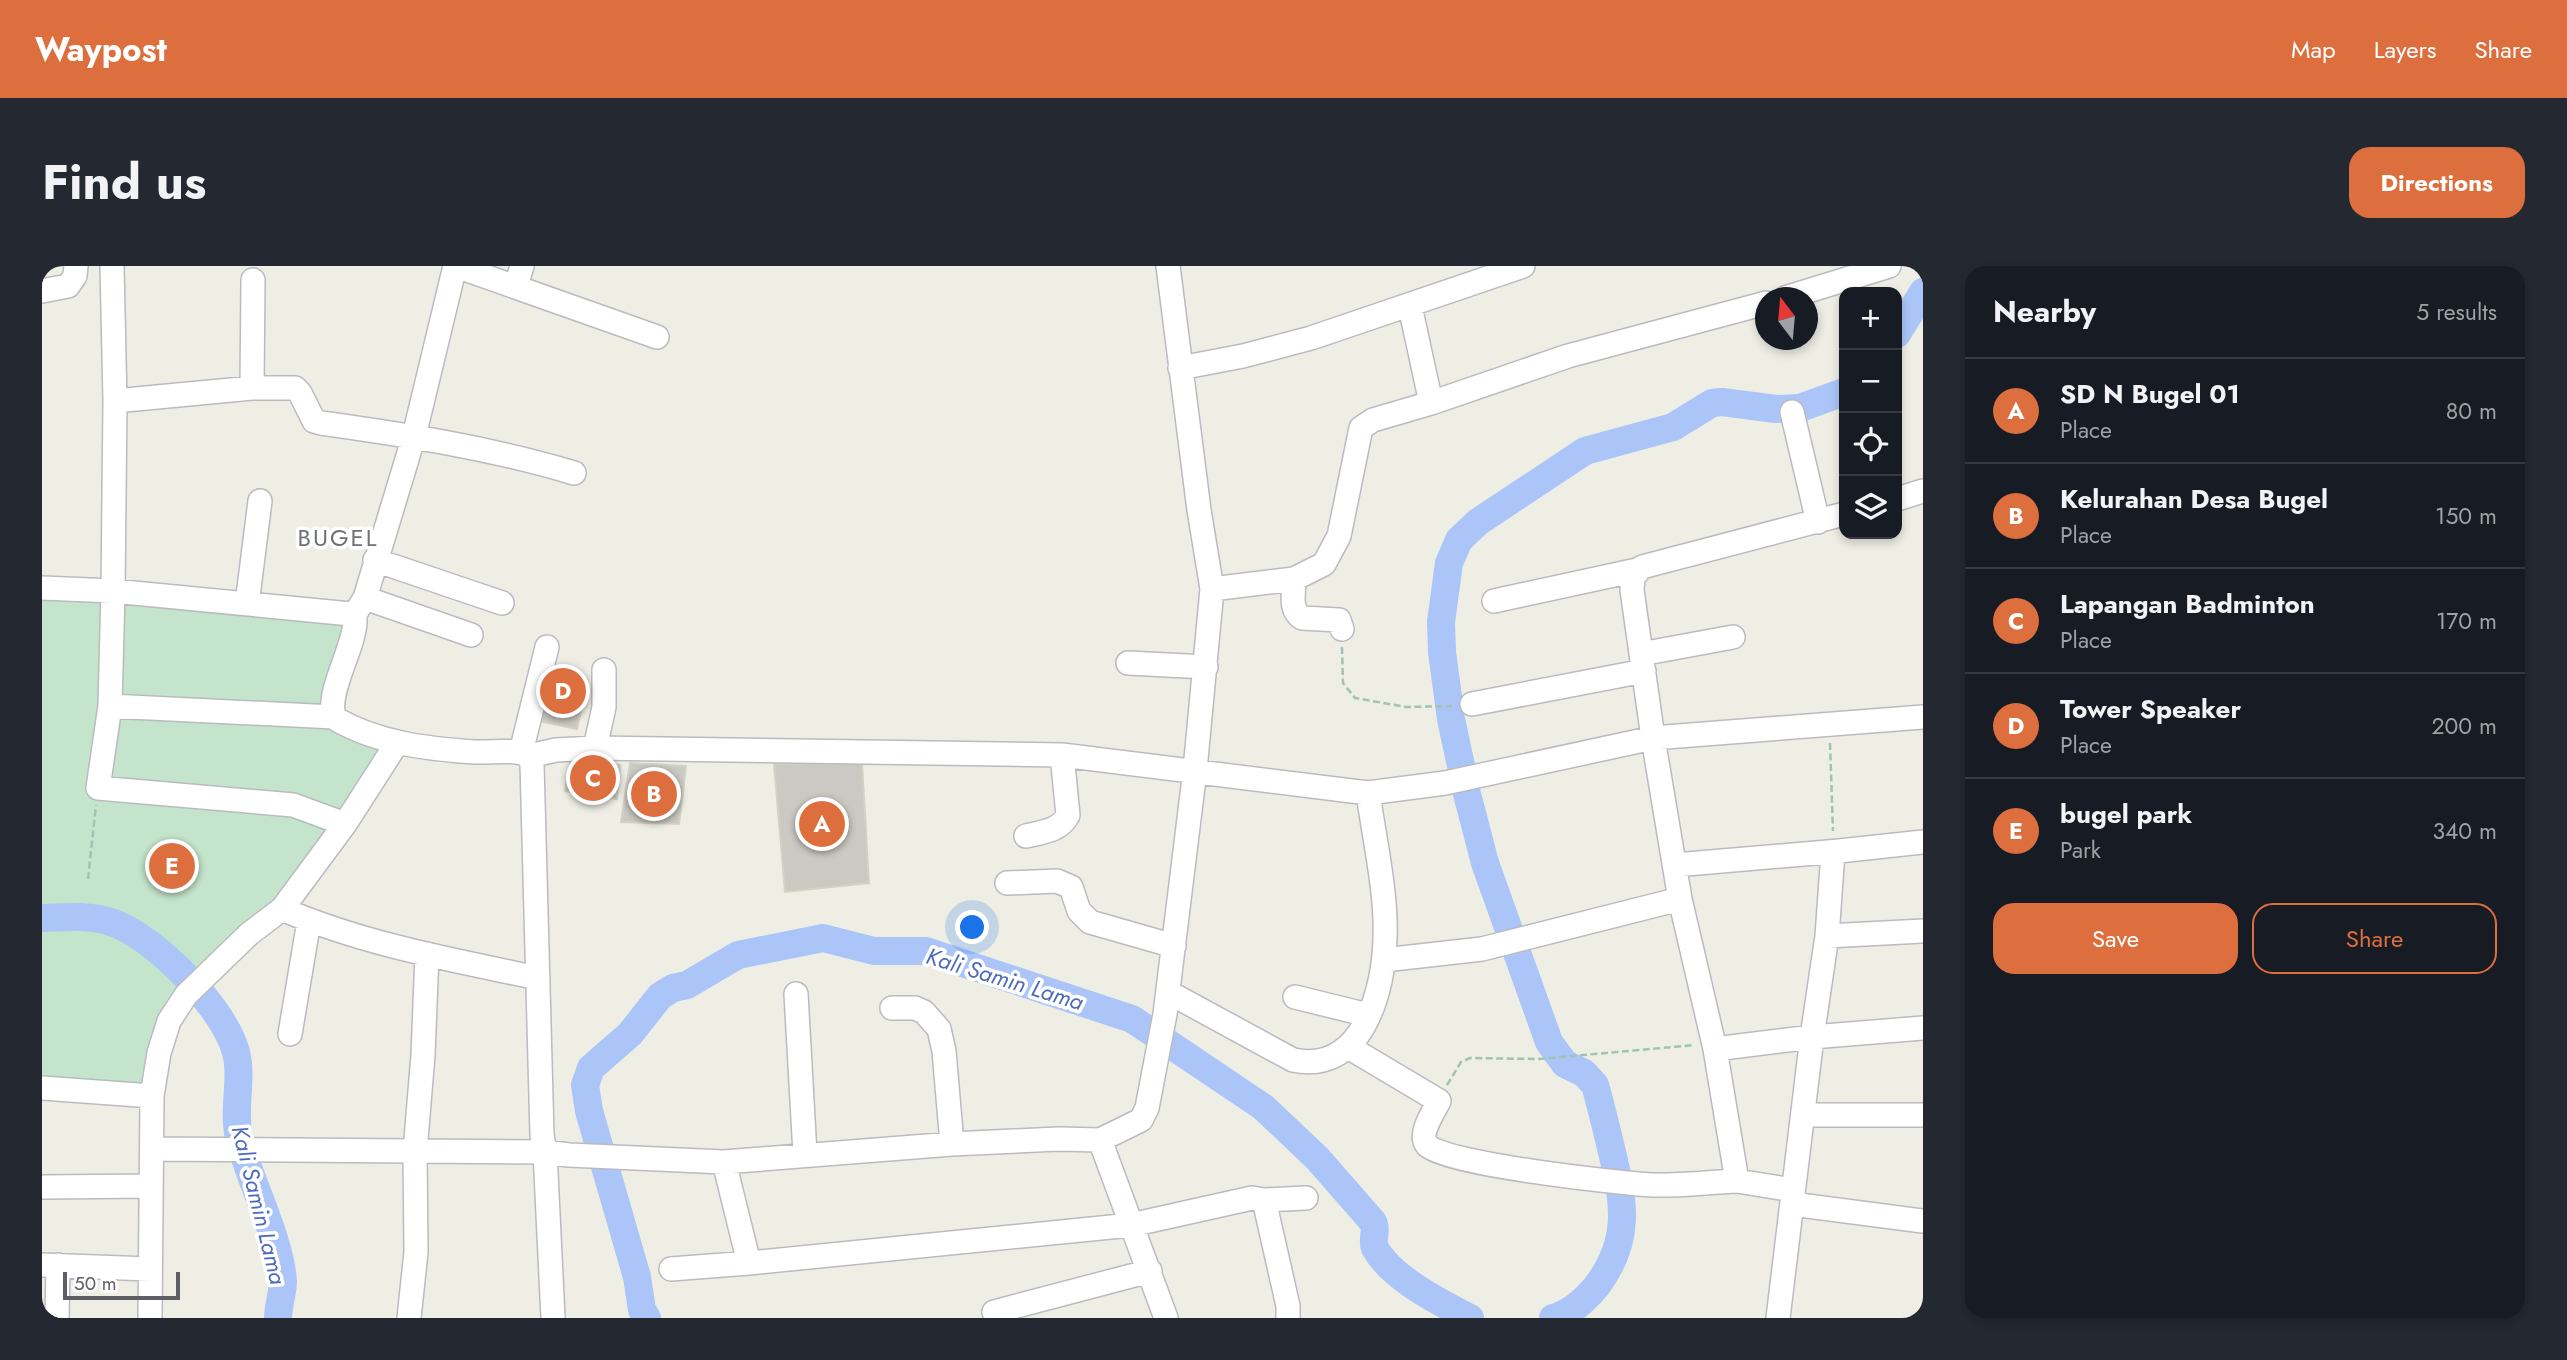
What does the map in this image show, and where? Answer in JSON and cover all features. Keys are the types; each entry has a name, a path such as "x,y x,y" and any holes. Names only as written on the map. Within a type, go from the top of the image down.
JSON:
{"street":[{"path":"42,291 68,286 75,276 76,266"},
{"path":"112,266 115,401 110,706 98,788 293,806 345,824"},
{"path":"334,717 334,693 414,436 456,266 519,276 657,337"},
{"path":"153,1149 545,1152 724,1162 952,1144 1058,1139 1100,1140 1133,1125 1144,1114 1168,992 1195,770 1212,589 1168,266"},
{"path":"1181,368 1280,347 1410,306 1523,266"},
{"path":"1818,288 1889,266"},
{"path":"252,388 253,280"},
{"path":"1410,306 1432,403"},
{"path":"1212,589 1294,579 1324,564 1339,536 1361,428 1373,420 1432,403 1568,356 1755,306"},
{"path":"115,401 252,388 295,388 314,421 414,436 541,463 574,473"},
{"path":"1792,412 1818,522"},
{"path":"1902,497 1923,491"},
{"path":"247,604 260,501"},
{"path":"1494,601 1637,570 1839,516"},
{"path":"375,560 502,603"},
{"path":"1637,570 1633,577 1633,590 1653,738 1680,899 1714,1046 1737,1181"},
{"path":"1294,579 1293,608 1297,615 1302,618 1339,620 1342,629"},
{"path":"42,588 113,591 336,611 359,608 471,635"},
{"path":"1472,704 1732,637"},
{"path":"547,647 525,754 532,764 542,1135 553,1318"},
{"path":"1128,663 1206,667"},
{"path":"595,748 604,707 604,670"},
{"path":"110,706 334,717 397,743 476,752 525,754 595,748 1062,755 1368,793 1445,783 1653,738 1923,717"},
{"path":"150,1318 152,1096 159,1053 169,1021 186,995 249,934 282,909 345,824 397,743"},
{"path":"1026,836 1053,830 1065,821 1068,814 1062,755"},
{"path":"1168,992 1293,1060 1320,1062 1350,1048 1368,1016 1377,990 1386,935 1368,793"},
{"path":"1675,865 1923,842"},
{"path":"1778,1318 1827,936 1833,852"},
{"path":"1007,883 1057,881 1071,887 1079,911 1090,922 1174,946"},
{"path":"1384,960 1482,950 1680,899"},
{"path":"282,909 309,921 427,954 538,978"},
{"path":"290,1034 309,921"},
{"path":"1827,936 1923,931"},
{"path":"409,1318 416,1252 415,1151 423,1055 427,954"},
{"path":"796,994 805,1154"},
{"path":"1295,997 1368,1016"},
{"path":"892,1008 915,1008 924,1012 939,1029 944,1051 952,1144"},
{"path":"1714,1046 1923,1028"},
{"path":"1350,1048 1439,1101 1424,1140 1438,1152 1491,1166 1653,1185 1737,1181 1792,1197 1923,1221"},
{"path":"42,1088 152,1096"},
{"path":"1803,1115 1923,1115"},
{"path":"1100,1140 1167,1318"},
{"path":"724,1162 749,1263"},
{"path":"42,1187 151,1186"},
{"path":"671,1269 1131,1225 1252,1198 1306,1198"},
{"path":"1264,1200 1289,1306 1288,1318"},
{"path":"57,1318 50,1265 150,1269"},
{"path":"994,1312 1150,1271"}],"path":[{"path":"1342,629 1343,683 1355,698 1406,708 1472,704"},
{"path":"1829,726 1833,852"},
{"path":"88,879 98,788"},
{"path":"1439,1101 1461,1062 1467,1059 1539,1059 1714,1046"}],"green space":[{"path":"42,595 347,623 324,682 328,727 385,751 273,903 196,969 160,1016 145,1088 42,1078"}],"building":[{"path":"545,671 588,680 577,729 534,720"},
{"path":"571,757 620,765 617,799 565,791"},
{"path":"630,763 686,766 679,824 621,822"},
{"path":"862,763 869,883 785,892 774,764"}],"waterway":[{"name":"Kali Samin Lama","path":"1902,326 1923,292"},
{"name":"Kali Samin Lama","path":"1553,1318 1582,1302 1608,1270 1620,1237 1622,1220 1619,1186 1595,1085 1584,1073 1565,1064 1549,1042 1485,863 1451,719 1442,652 1441,622 1449,563 1459,540 1478,522 1585,451 1673,427 1712,403 1776,409 1800,408 1839,394"},
{"name":"Kali Samin Lama","path":"42,918 94,918 128,930 166,957 184,975 216,1013 228,1032 237,1059 239,1138 281,1264 283,1286 278,1318"},
{"name":"Kali Samin Lama","path":"647,1318 642,1310 637,1277 589,1111 585,1085 591,1068 630,1034 660,996 673,988 687,985 738,955 823,938 874,951 926,951 1132,1019 1263,1107 1317,1158 1373,1222 1375,1248 1382,1259 1418,1289 1470,1318"}],"place":[{"name":"Tower Speaker","path":"563,691"},
{"name":"Lapangan Badminton","path":"593,778"},
{"name":"Kelurahan Desa Bugel","path":"654,794"},
{"name":"SD N Bugel 01","path":"822,824"},
{"name":"bugel park","path":"172,866"}],"district":[{"name":"BUGEL","path":"338,537"}]}
